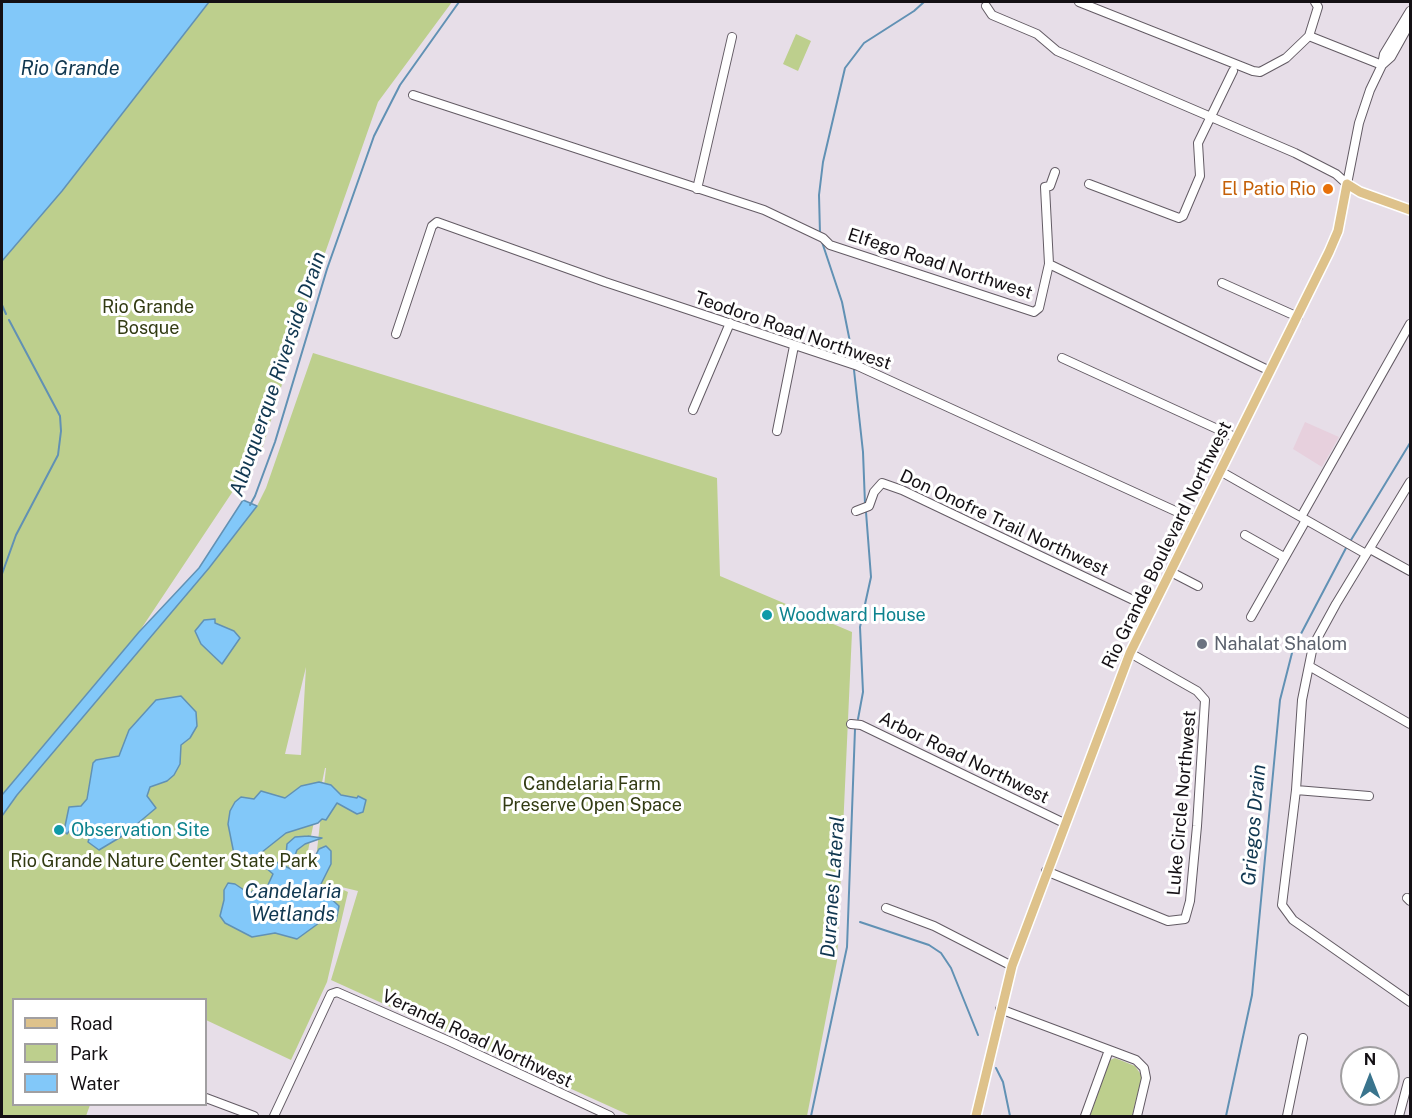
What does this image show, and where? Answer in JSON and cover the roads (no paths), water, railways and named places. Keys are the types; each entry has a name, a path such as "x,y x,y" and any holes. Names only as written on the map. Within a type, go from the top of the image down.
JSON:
{"main road":[{"path":"1347,184 1360,192 1410,210"},
{"name":"Rio Grande Boulevard Northwest","path":"976,1116 1012,966 1130,653 1150,608 1298,317 1338,231 1347,184"}],"street":[{"path":"1079,2 1260,72 1286,58 1309,36 1318,7 1315,2"},
{"path":"986,6 992,15 1037,34 1057,51 1204,112 1210,117 1295,153 1336,174 1347,184"},
{"name":"Rio Grande Boulevard Northwest","path":"1383,65 1384,54 1410,11"},
{"name":"Rio Grande Boulevard Northwest","path":"1347,184 1359,123 1370,90 1410,23"},
{"path":"1309,36 1383,65"},
{"path":"697,189 732,37"},
{"path":"1089,184 1179,218 1183,216 1198,183 1198,142 1233,71"},
{"name":"Elfego Road Northwest","path":"413,95 767,212 823,238 830,245 1034,312 1039,308 1049,264 1270,371"},
{"path":"1049,264 1045,187 1050,186 1055,171"},
{"name":"Teodoro Road Northwest","path":"396,333 432,226 437,222 886,378 909,392 1195,520"},
{"path":"1222,283 1298,317"},
{"path":"693,410 730,323"},
{"path":"1251,617 1410,324"},
{"path":"777,431 794,346"},
{"path":"1062,358 1237,438"},
{"path":"1220,471 1303,518 1410,571"},
{"path":"1410,482 1313,646 1302,700 1296,790 1282,904 1293,920 1410,1002"},
{"name":"Don Onofre Trail Northwest","path":"862,509 882,483 902,490 1150,608"},
{"path":"1245,535 1284,557"},
{"path":"1169,571 1198,586"},
{"name":"Luke Circle Northwest","path":"1046,871 1168,921 1185,919 1190,901 1197,826 1205,700 1197,691 1130,653"},
{"path":"1309,666 1410,724"},
{"name":"Arbor Road Northwest","path":"851,724 861,725 1064,823"},
{"path":"1296,790 1369,796"},
{"path":"886,908 934,926 1012,966"},
{"name":"Veranda Road Northwest","path":"274,1116 332,994 344,993 610,1116"},
{"path":"1000,1010 1136,1060 1144,1068 1146,1078 1137,1116"},
{"path":"1287,1116 1304,1038"},
{"path":"1085,1116 1109,1050"},
{"path":"1399,1116 1408,1082"},
{"path":"207,1098 241,1116"},
{"path":"234,1111 254,1116"}],"water":[{"name":"Rio Grande","path":"2,2 209,2 62,191 2,261"},
{"path":"243,500 257,506 209,568 17,795 2,816 2,795 139,632 199,568"},
{"path":"215,619 215,623 234,631 240,638 222,664 201,644 195,631 204,620"},
{"path":"181,696 196,712 197,726 190,738 181,745 180,764 174,775 167,781 150,787 147,796 156,808 124,835 99,850 88,842 90,836 86,831 80,829 76,833 71,829 67,834 64,831 69,807 81,806 87,799 93,763 96,760 119,756 129,730 156,700"},
{"path":"319,782 331,785 341,795 357,798 358,796 366,800 363,812 357,814 337,803 326,820 322,819 318,823 286,833 252,860 237,859 228,824 230,811 235,802 241,797 254,799 261,791 285,798 301,786"},
{"name":"Candelaria Wetlands","path":"295,837 322,838 305,844 297,850 294,858 299,866 308,869 319,849 326,846 331,851 331,864 319,888 339,906 336,921 319,923 297,939 275,933 252,937 225,923 220,916 224,890 228,883 235,884 247,892 252,892 258,885 267,887 273,874 266,868 272,860 291,869 286,855 287,844"}],"waterway":[{"name":"Albuquerque Riverside Drain","path":"250,505 275,442 327,269 374,136 400,85 459,2"},
{"name":"Duranes Lateral","path":"820,234 819,195 823,162 845,68 864,43 924,2"},
{"name":"Duranes Lateral","path":"821,239 842,302 854,362"},
{"path":"2,305 6,314"},
{"path":"2,574 16,535 58,455 61,431 60,416 9,320"},
{"name":"Duranes Lateral","path":"854,370 863,452 865,504"},
{"name":"Griegos Drain","path":"1351,540 1410,443"},
{"name":"Duranes Lateral","path":"858,719 863,692 860,627 871,577 866,512"},
{"name":"Griegos Drain","path":"1226,1116 1252,995 1280,700 1293,649 1346,548"},
{"name":"Duranes Lateral","path":"811,1116 847,947 855,729"},
{"path":"860,922 929,945 941,953 951,968 978,1035"},
{"path":"996,1068 1003,1082 1010,1116"}],"place":[{"name":"El Patio Rio","path":"1328,189"},
{"name":"Woodward House","path":"767,615"},
{"name":"Nahalat Shalom","path":"1202,644"},
{"name":"Observation Site","path":"59,830"}],"park label":[{"name":"Rio Grande Bosque","path":"148,317"},
{"name":"Candelaria Farm Preserve Open Space","path":"592,794"},
{"name":"Rio Grande Nature Center State Park","path":"164,861"}]}
